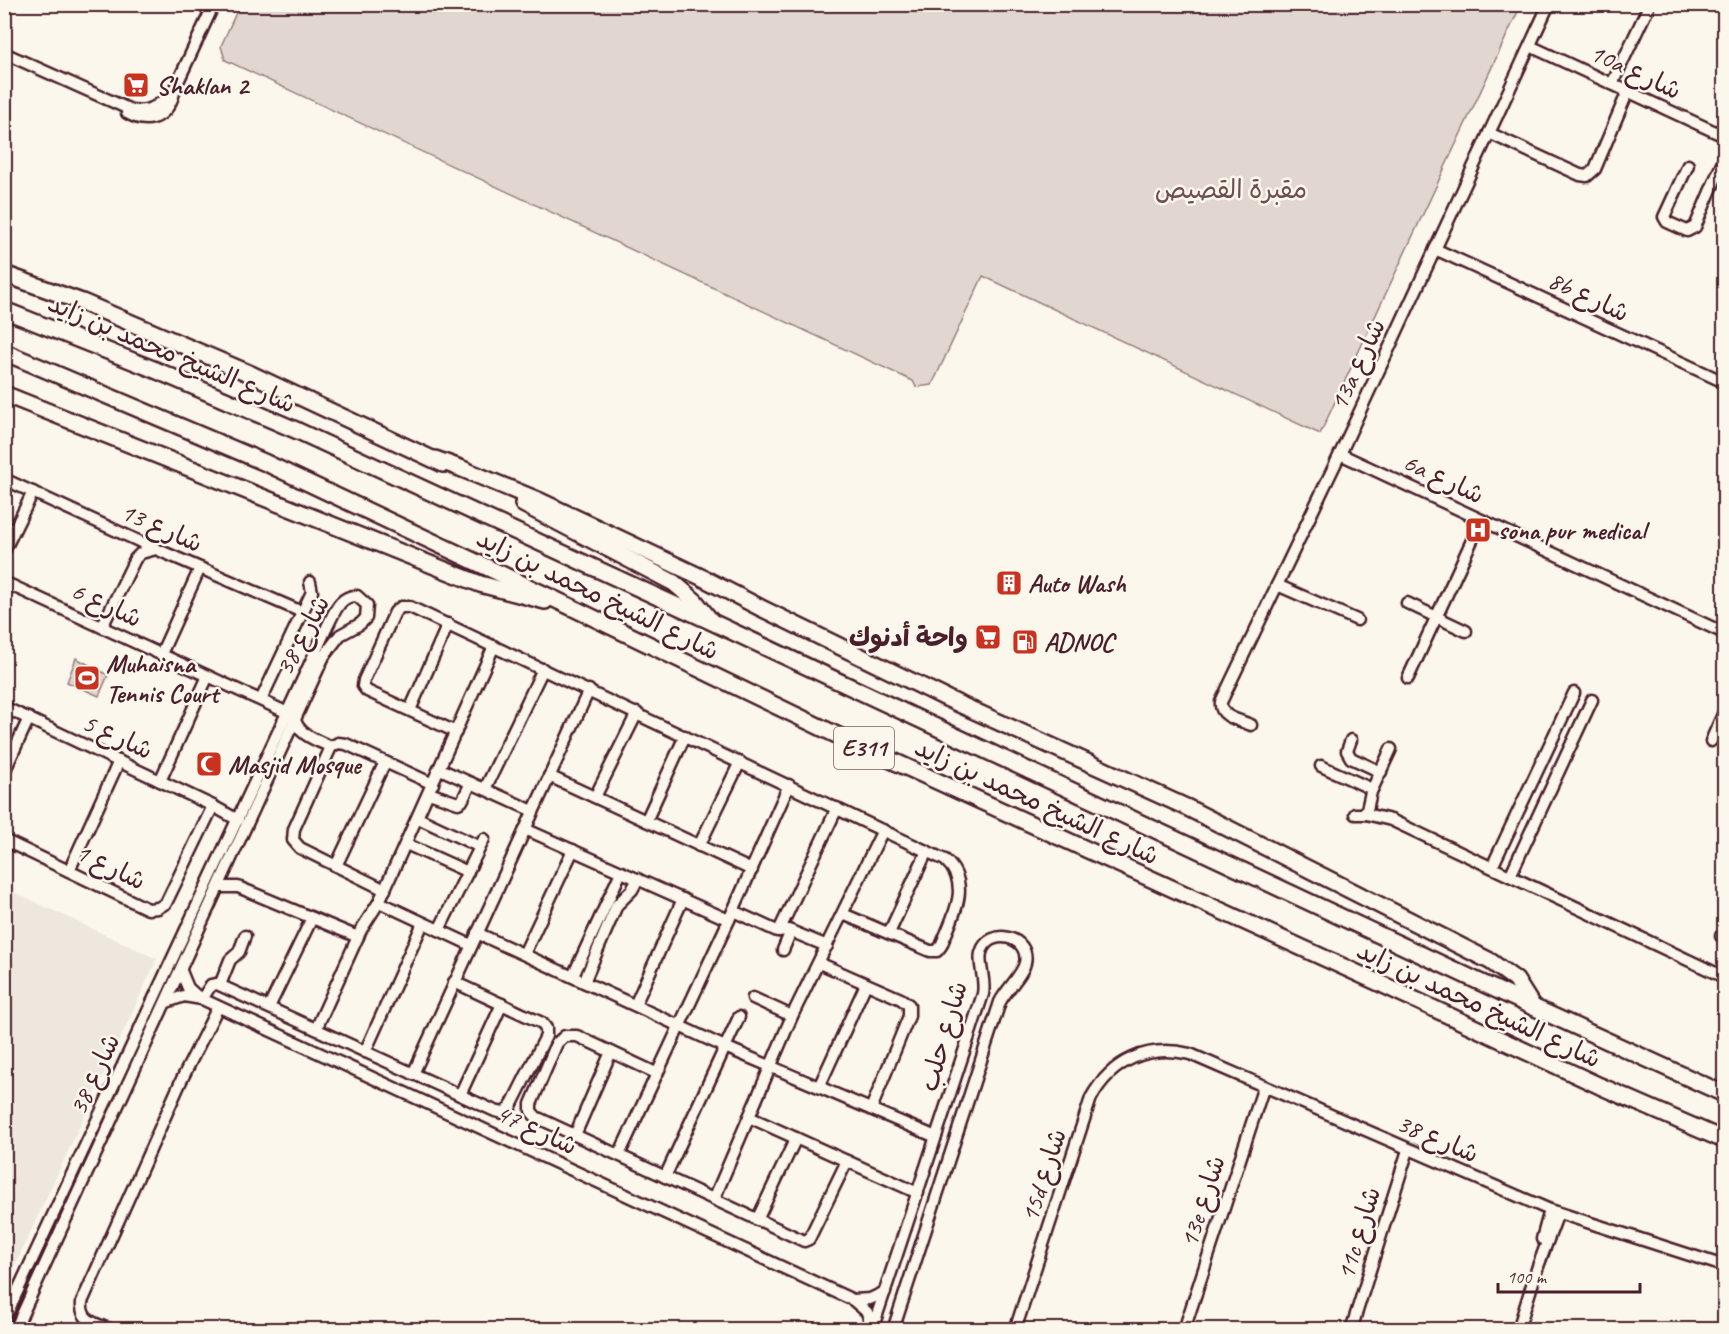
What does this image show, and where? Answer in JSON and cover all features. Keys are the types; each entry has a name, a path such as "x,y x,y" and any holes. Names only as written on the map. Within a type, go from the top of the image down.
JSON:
{"highway":[{"path":"4,263 82,302 286,390 435,459 567,526 674,584 695,601 712,622"},
{"path":"4,274 82,302"},
{"name":"شارع الشيخ محمد بن زايد","path":"4,309 298,431 712,622 1533,1007 1725,1094"},
{"name":"شارع الشيخ محمد بن زايد","path":"4,352 266,463 845,739 1600,1086 1725,1140"},
{"path":"4,394 480,584 571,607"},
{"path":"435,459 558,509 948,699 1217,823 1490,961 1516,980 1533,1007"}],"street":[{"path":"4,53 117,105 139,118 153,118 169,105 214,4"},
{"name":"13a شارع","path":"1251,725 1225,714 1220,705 1340,454 1549,4"},
{"path":"1612,84 1648,8"},
{"name":"10a شارع","path":"1530,46 1723,132"},
{"path":"1489,133 1580,175 1587,176 1595,169 1628,91"},
{"path":"1688,165 1664,217 1667,222 1688,231 1695,227 1725,159"},
{"name":"8b شارع","path":"1435,249 1725,382"},
{"name":"6a شارع","path":"1340,454 1725,633"},
{"name":"شارع 13","path":"4,479 128,537 302,612"},
{"path":"4,551 33,492"},
{"path":"1408,678 1481,521"},
{"path":"102,627 131,565 133,551 128,537"},
{"path":"131,565 141,554 156,549"},
{"path":"161,654 200,568"},
{"name":"شارع 6","path":"4,582 261,700 291,717"},
{"path":"261,700 312,592 310,582"},
{"path":"1277,585 1357,620"},
{"name":"شارع 38","path":"4,1320 239,817 291,717 328,649 340,635 366,618 368,609 364,601 357,596 348,596 337,608 291,717 288,737 15,1329"},
{"path":"1407,603 1466,631"},
{"path":"456,732 368,691 363,686 398,609 410,607 448,624 927,851 948,862 960,889 960,898 942,946 933,951 843,914"},
{"path":"337,608 340,620 350,626 356,626"},
{"path":"410,710 448,624"},
{"path":"316,1029 364,923 385,890 495,646"},
{"path":"485,789 543,669"},
{"path":"160,781 208,676"},
{"path":"413,1074 589,690"},
{"path":"1492,867 1574,693"},
{"path":"1510,876 1592,700"},
{"name":"شارع 5","path":"4,707 213,806 222,806 239,817"},
{"path":"1711,741 1725,712"},
{"path":"596,797 637,713"},
{"path":"291,717 305,735 331,747"},
{"path":"4,772 29,718"},
{"path":"288,737 305,735"},
{"path":"646,821 685,736"},
{"path":"1351,740 1347,750 1349,756 1381,772"},
{"path":"385,890 300,848 293,840 292,834 331,747 338,743 346,744 385,762 458,803 462,801 471,783"},
{"path":"1392,749 1360,814 1391,820 1725,977"},
{"path":"1345,778 1354,760"},
{"path":"69,870 119,761"},
{"path":"336,866 385,762"},
{"path":"699,846 740,762"},
{"path":"1321,766 1372,789"},
{"path":"440,769 533,811"},
{"path":"549,776 752,870"},
{"path":"619,1155 731,916 789,785"},
{"name":"شارع 1","path":"4,840 148,909 158,908 166,903 213,806"},
{"path":"779,931 837,808"},
{"path":"418,818 482,843 439,930"},
{"path":"525,829 683,900 779,931 791,931 827,946"},
{"path":"714,1199 792,1016 883,830"},
{"path":"406,844 468,872"},
{"path":"524,954 573,850"},
{"path":"889,933 927,851"},
{"path":"227,871 231,880 238,887 358,937"},
{"path":"573,976 621,872"},
{"path":"584,982 617,905 632,890 638,879"},
{"path":"219,887 238,887"},
{"path":"635,1005 683,900"},
{"path":"379,902 471,945"},
{"path":"269,1007 312,918"},
{"path":"365,1052 423,922"},
{"path":"783,950 791,931"},
{"path":"477,933 726,1047 936,1137"},
{"path":"220,985 231,958 239,952 245,936"},
{"name":"شارع حلب","path":"872,1329 983,994 984,976 980,961 981,954 988,941 994,938 1009,937 1021,945 1025,965 1000,1002 896,1327"},
{"path":"819,963 906,1001 911,1011 871,1110"},
{"name":"شارع 47","path":"181,971 188,988 202,999 218,1007 853,1300 867,1312 872,1329"},
{"path":"202,999 211,985 220,985 495,1111 507,1111 546,1036 546,1029 542,1023 454,982"},
{"path":"819,1087 866,984"},
{"name":"شارع 47","path":"167,1002 184,996 202,999"},
{"path":"753,998 792,1016"},
{"path":"460,1095 502,1004"},
{"path":"112,1329 87,1320 82,1311 82,1302 181,1081 218,1007"},
{"path":"665,1177 739,1017"},
{"path":"656,1073 571,1035 561,1038 531,1104 531,1111 536,1117 801,1240 807,1240 847,1161"},
{"name":"شارع 38","path":"1138,1055 1159,1050 1190,1054 1554,1212 1725,1266"},
{"path":"575,1135 611,1052"},
{"name":"15d شارع","path":"1016,1329 1091,1098 1111,1071 1138,1055"},
{"name":"13e شارع","path":"1184,1329 1264,1086"},
{"path":"749,1117 918,1193"},
{"path":"757,1220 796,1138"},
{"name":"11c شارع","path":"1351,1329 1408,1150"},
{"path":"1518,1329 1554,1212"},
{"path":"853,1300 870,1299 885,1292"}],"shaded area":[{"path":"5,888 157,959 5,1287"}],"green space":[{"name":"مقبرة القصيص","path":"240,4 1521,5 1320,434 983,276 932,385 916,387 913,381 225,60 221,46"},
{"name":"Muhaisna Tennis Court","path":"76,658 108,675 99,696 67,682"}],"place":[{"name":"Shaklan 2","path":"136,85"},
{"name":"sona pur medical","path":"1478,530"},
{"name":"Auto Wash","path":"1009,583"},
{"name":"واحة أدنوك","path":"988,637"},
{"name":"ADNOC","path":"1025,642"},
{"name":"Muhaisna Tennis Court","path":"87,678"},
{"name":"Masjid Mosque","path":"209,764"}]}
